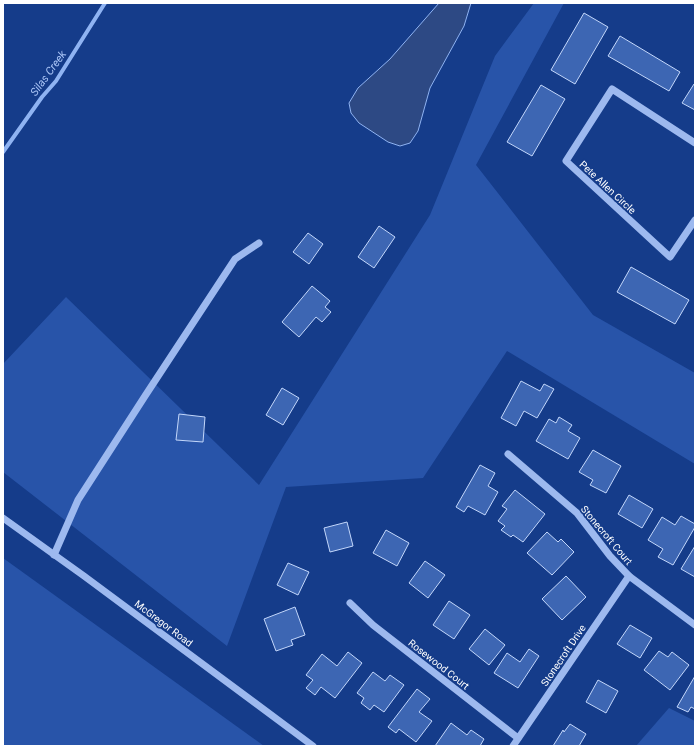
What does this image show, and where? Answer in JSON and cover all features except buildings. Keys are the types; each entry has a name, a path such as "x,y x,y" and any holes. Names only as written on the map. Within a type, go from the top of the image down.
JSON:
{"street":[{"name":"Pete Allen Circle","path":"695,143 612,89 566,161 670,257 695,220"},
{"path":"54,555 78,500 145,396 235,259 258,243"},
{"name":"Stonecroft Court","path":"508,454 577,513 610,556 629,576 695,625"},
{"name":"McGregor Road","path":"3,518 313,746"},
{"name":"Stonecroft Drive","path":"512,746 629,576"},
{"name":"Rosewood Court","path":"350,603 373,625 518,738"}],"shaded area":[{"path":"439,3 471,3 464,26 430,88 418,131 410,143 400,146 388,142 359,123 351,113 349,103 358,88 390,59"},
{"path":"534,3 564,3 476,165 593,315 695,373 695,464 507,351 423,478 286,487 227,646 3,472 3,364 66,297 259,485 430,215 495,56"},
{"path":"3,558 264,746 3,746"},
{"path":"669,708 695,721 695,746 636,746"}],"waterway":[{"name":"Silas Creek","path":"3,152 42,97 56,81 105,3"}]}
